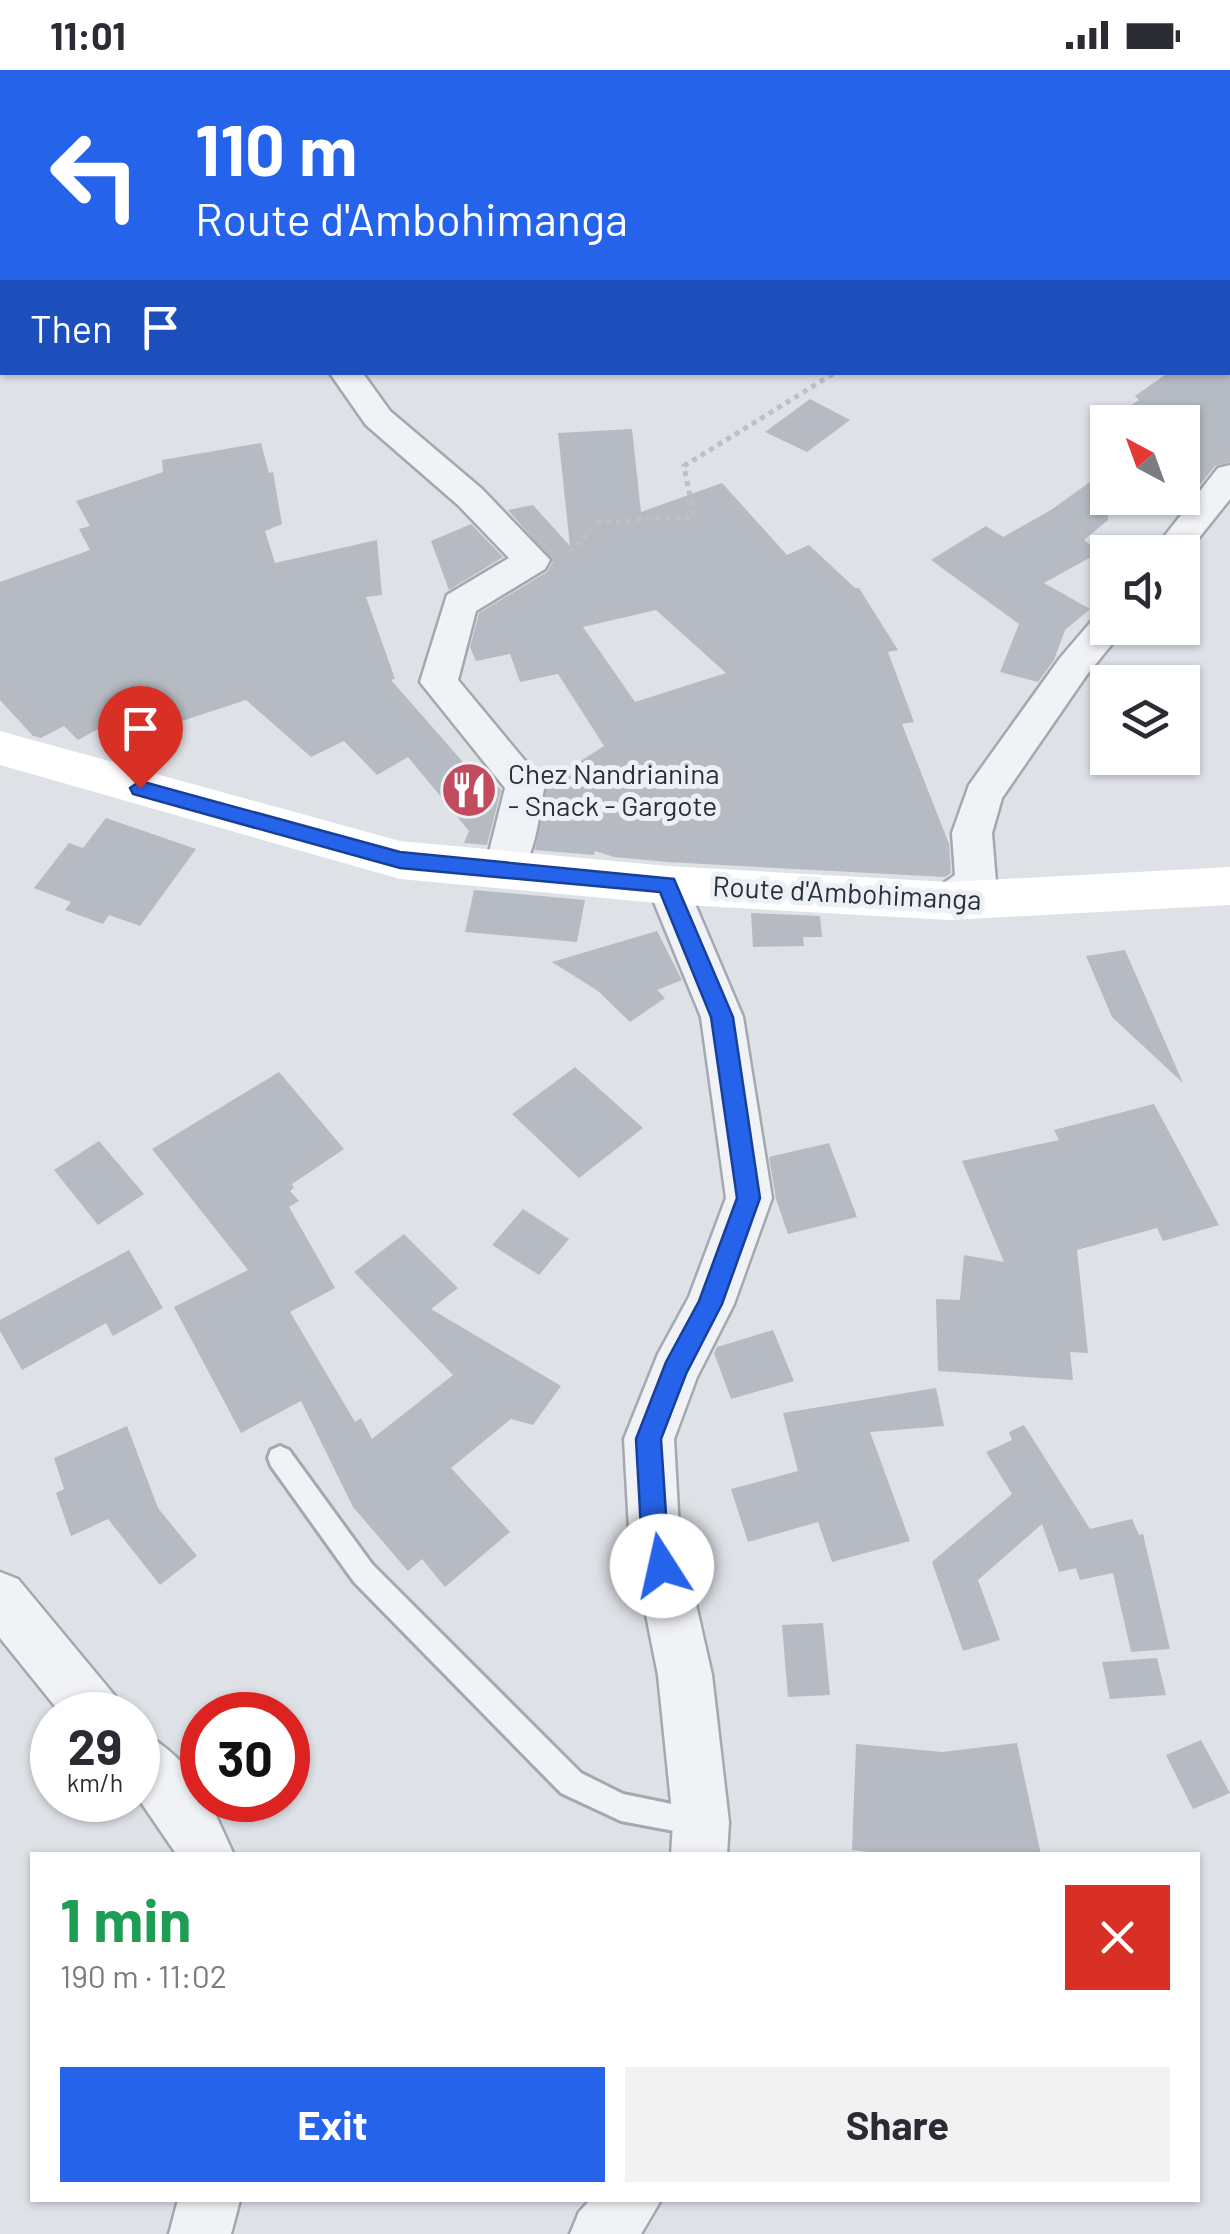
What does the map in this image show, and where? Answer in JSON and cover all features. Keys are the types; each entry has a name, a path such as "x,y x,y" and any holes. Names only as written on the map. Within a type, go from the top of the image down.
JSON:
{"street":[{"path":"347,375 378,418 470,497 532,560 460,604 439,682 525,785 507,863 502,868"},
{"path":"1182,535 1230,476"},
{"path":"950,901 976,882 972,833 983,794 1092,645"},
{"name":"Route d'Ambohimanga","path":"0,748 400,860 667,885 950,901 1230,886"},
{"path":"667,885 722,1017 748,1198 710,1304 675,1370 648,1439 654,1529 685,1675 700,1838"},
{"path":"0,1597 77,1692"},
{"path":"160,1782 205,1852"},
{"path":"200,2234 208,2202"},
{"path":"601,2234 628,2202"}],"lane":[{"path":"280,1458 363,1573 571,1782 620,1807 700,1838"}],"path":[{"path":"532,560 569,554 596,522 694,517 684,466 831,375"}],"building":[{"path":"1165,375 1230,375 1230,462 1215,466 1200,485 1200,405 1131,405 1139,400 1135,396"},
{"path":"810,399 850,420 807,452 765,432"},
{"path":"632,429 641,512 722,483 787,555 809,545 859,588 898,650 888,652 914,722 902,724 949,844 951,873 945,877 667,862 614,857 595,851 594,855 535,850 548,782 604,746 558,674 520,682 510,654 476,661 470,647 479,613 547,572 553,562 508,510 533,505 570,546 558,433","holes":["656,610 726,673 635,702 583,627"]},
{"path":"261,443 269,473 273,472 282,524 265,531 275,563 377,540 382,595 366,597 395,679 391,680 477,778 486,775 501,790 487,845 464,843 469,831 408,757 377,775 344,741 311,757 246,700 142,734 131,711 78,740 64,726 41,738 33,736 0,700 0,582 90,550 79,529 90,526 76,501 163,472 162,460"},
{"path":"1090,482 1090,515 1108,515 1108,520 1084,540 1090,544 1090,558 1044,583 1090,609 1065,630 1054,660 1038,682 1000,672 1019,624 931,560 986,526 1003,537"},
{"path":"471,524 503,557 449,590 431,541"},
{"path":"106,818 196,849 140,926 109,915 103,924 65,910 71,902 34,888 69,843 83,848"},
{"path":"474,890 585,900 577,942 465,932"},
{"path":"751,913 820,916 822,937 803,937 804,946 753,947"},
{"path":"657,931 682,980 657,990 665,998 630,1022 598,991 552,962"},
{"path":"1125,950 1183,1083 1112,1017 1086,956"},
{"path":"575,1067 643,1128 579,1178 512,1114"},
{"path":"279,1072 344,1149 292,1184 294,1188 290,1191 299,1201 289,1207 335,1288 290,1312 355,1422 361,1418 372,1439 453,1375 354,1272 404,1234 458,1288 431,1309 561,1386 533,1425 511,1419 451,1468 510,1532 445,1587 422,1559 408,1571 353,1507 301,1401 241,1433 174,1307 248,1270 152,1149"},
{"path":"1154,1104 1219,1225 1163,1241 1157,1228 1077,1250 1088,1353 1070,1352 1073,1380 938,1371 936,1299 960,1300 964,1255 1004,1262 962,1161 1059,1140 1054,1130"},
{"path":"99,1141 144,1194 98,1225 54,1170"},
{"path":"829,1143 857,1217 788,1234 776,1199 769,1157"},
{"path":"523,1209 569,1239 539,1275 492,1245"},
{"path":"129,1250 163,1308 113,1336 106,1323 22,1370 0,1331 0,1320"},
{"path":"773,1330 794,1381 731,1399 714,1353 717,1347"},
{"path":"936,1388 944,1426 870,1432 910,1541 832,1562 818,1522 748,1542 731,1489 798,1471 783,1413"},
{"path":"1024,1425 1090,1529 1132,1519 1139,1535 1143,1534 1170,1649 1131,1652 1113,1573 1080,1580 1076,1568 1059,1572 1042,1524 978,1580 1000,1640 963,1651 932,1562 1012,1494 986,1452 1012,1440 1009,1432"},
{"path":"127,1426 158,1508 197,1556 160,1585 108,1519 71,1536 56,1493 64,1489 54,1458"},
{"path":"823,1623 830,1695 788,1697 782,1625"},
{"path":"1157,1658 1166,1695 1110,1699 1102,1662"},
{"path":"1201,1740 1230,1793 1193,1809 1166,1755"},
{"path":"1017,1743 1040,1852 852,1850 856,1744 942,1752"}],"place":[{"name":"Chez Nandrianina - Snack - Gargote","path":"469,790"}],"route":[{"path":"140,788 400,860 667,885 722,1017 748,1198 710,1304 675,1370 648,1439 654,1529 662,1566"}]}
